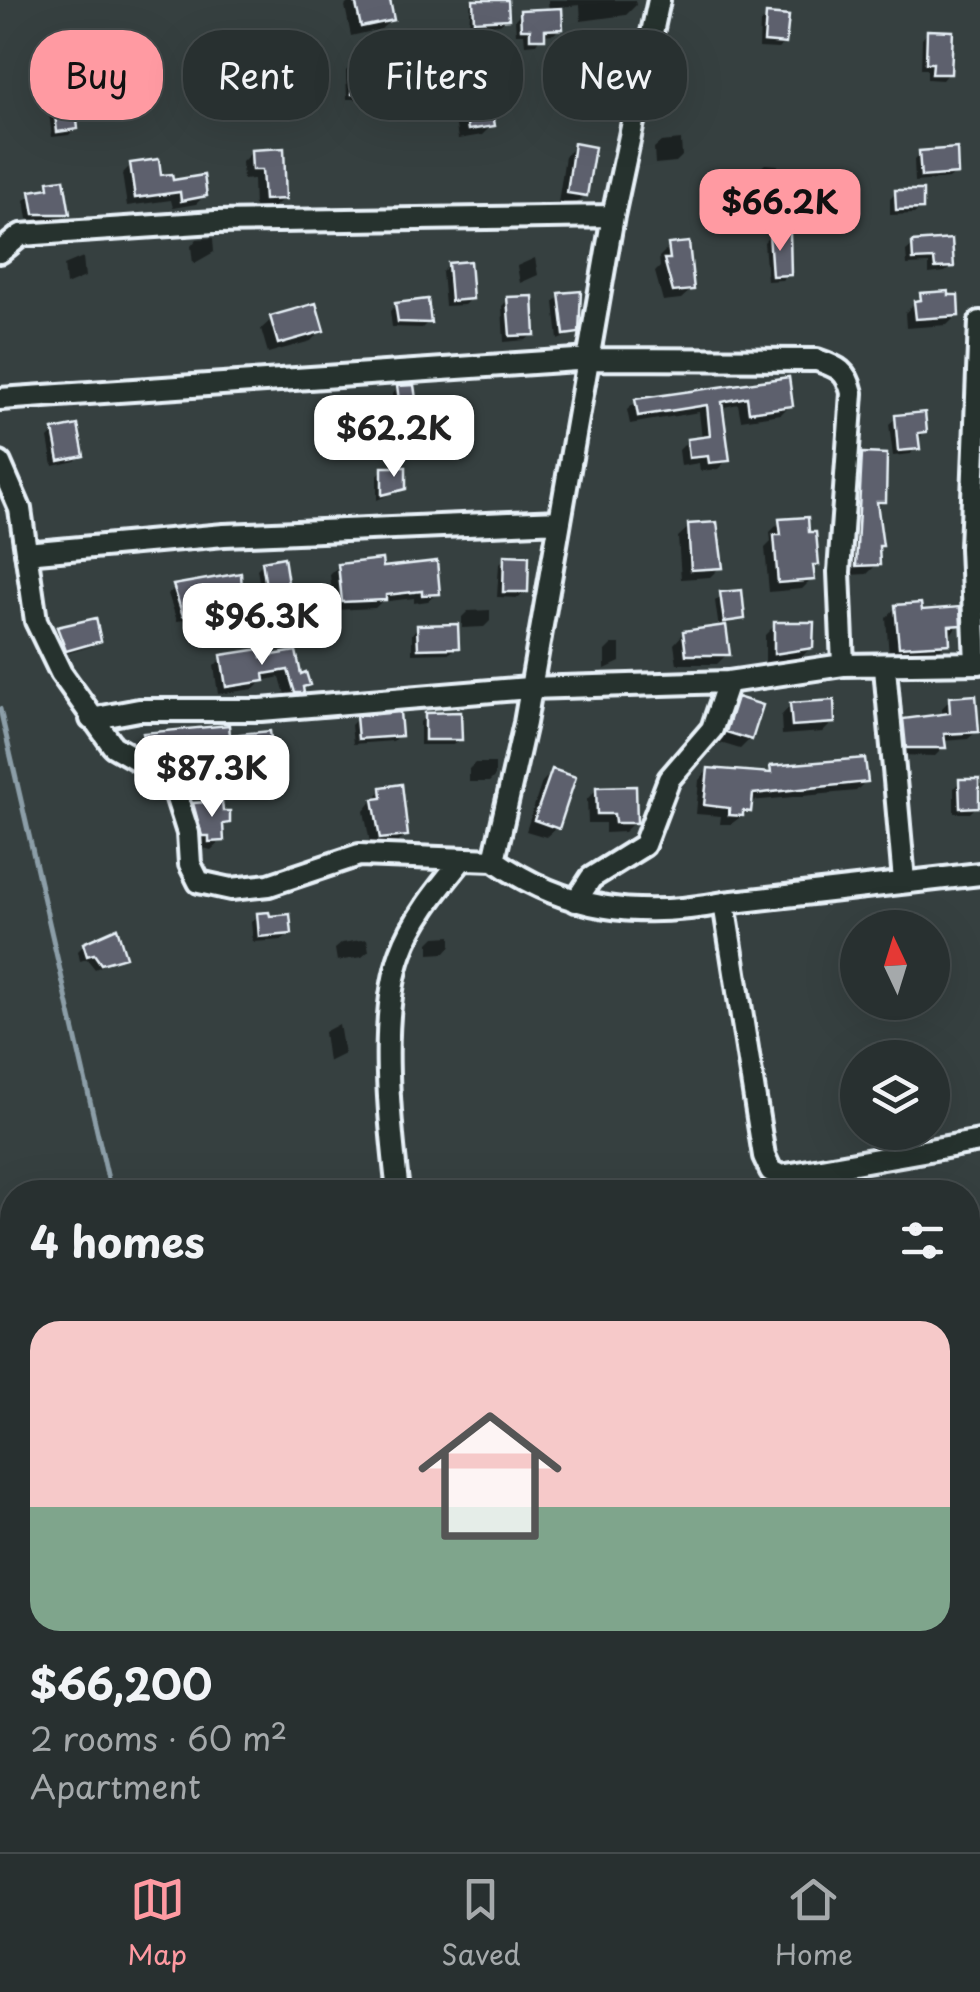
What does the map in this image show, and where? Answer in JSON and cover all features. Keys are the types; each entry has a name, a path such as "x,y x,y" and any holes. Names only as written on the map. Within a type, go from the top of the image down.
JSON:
{"street":[{"path":"494,860 590,359 613,216 658,0"},
{"path":"0,252 20,235 215,222 613,216"},
{"path":"91,719 139,710 261,710 529,688 728,682 843,665 886,668 978,663 971,548 980,322"},
{"path":"0,399 590,359 817,360 838,367 848,377 852,393 839,572 843,665"},
{"path":"0,463 20,509 36,621 61,673 112,746 167,778 188,833 190,864 199,882 212,888 269,884 359,856 460,862 494,860 558,898 640,914 980,874"},
{"path":"26,553 224,535 560,521"},
{"path":"886,668 904,881"},
{"path":"576,901 590,878 644,845 668,779 712,729 728,682"},
{"path":"397,1180 389,1116 391,988 411,933 430,898 460,862"},
{"path":"724,903 764,1156 771,1171 781,1176 980,1140"}],"building":[{"path":"355,0 390,0 394,20 361,27"},
{"path":"473,0 508,0 509,19 474,21"},
{"path":"562,8 563,29 543,30 543,39 530,39 530,29 521,29 520,10"},
{"path":"766,14 789,16 786,44 764,42"},
{"path":"927,30 953,31 951,74 932,74 933,63 926,63"},
{"path":"56,120 77,120 78,129 57,132"},
{"path":"466,120 494,120 495,126 468,130"},
{"path":"574,143 595,147 587,196 567,193"},
{"path":"284,148 286,199 264,200 262,170 252,170 251,150"},
{"path":"957,148 958,174 921,177 919,151"},
{"path":"159,159 161,175 172,174 173,180 204,175 207,196 181,201 180,192 135,198 130,163"},
{"path":"64,179 70,214 34,214 30,191 49,188 48,181"},
{"path":"895,190 923,190 923,209 896,210"},
{"path":"790,232 791,275 772,276 769,233"},
{"path":"952,239 954,267 935,268 934,259 913,260 912,242"},
{"path":"689,242 694,290 673,292 664,259 670,259 668,244"},
{"path":"470,261 473,299 451,301 448,263"},
{"path":"581,291 579,333 564,335 559,293"},
{"path":"948,291 948,295 958,295 959,316 916,319 914,301 921,300 920,293"},
{"path":"533,296 535,335 510,336 507,297"},
{"path":"428,299 431,323 398,322 395,303"},
{"path":"316,303 324,331 278,344 270,316"},
{"path":"789,377 793,406 749,412 747,397 722,402 730,461 709,463 708,456 689,458 687,439 710,436 707,405 638,416 635,399"},
{"path":"414,385 419,420 402,422 397,386"},
{"path":"925,412 927,432 918,433 920,449 898,451 895,415"},
{"path":"78,425 84,456 59,461 53,430"},
{"path":"862,453 887,454 886,502 877,502 883,546 879,546 880,565 856,566"},
{"path":"382,467 406,467 406,489 382,495"},
{"path":"808,517 809,532 816,532 819,565 813,565 815,580 778,583 774,535 781,535 779,519"},
{"path":"717,522 723,568 691,570 688,524"},
{"path":"504,555 529,556 528,592 503,592"},
{"path":"284,557 288,583 266,587 262,561"},
{"path":"382,559 383,567 437,561 440,594 422,595 422,591 386,595 386,600 342,602 338,564"},
{"path":"241,573 242,591 199,595 201,614 183,616 173,585"},
{"path":"742,590 745,619 724,622 720,592"},
{"path":"921,603 922,610 960,607 961,625 949,626 950,644 899,647 895,605"},
{"path":"96,618 101,641 66,651 57,627"},
{"path":"774,622 814,622 813,648 774,654"},
{"path":"458,624 459,648 418,649 417,625"},
{"path":"726,625 730,655 686,655 683,631"},
{"path":"260,649 261,657 296,651 301,674 306,672 310,685 303,687 304,693 295,693 288,670 264,674 265,681 226,687 221,655"},
{"path":"976,695 979,732 944,734 946,748 906,748 903,719 950,713 949,697"},
{"path":"737,697 763,705 752,740 726,732"},
{"path":"834,700 835,723 792,726 790,703"},
{"path":"400,712 402,736 358,739 356,716"},
{"path":"461,712 462,740 425,740 425,713"},
{"path":"229,725 230,735 270,731 274,762 266,763 267,772 251,774 249,757 191,768 188,739 146,746 143,733"},
{"path":"865,758 868,782 753,794 751,812 743,811 743,816 729,815 729,808 704,805 708,768 771,773 770,766"},
{"path":"552,769 576,777 559,829 534,820"},
{"path":"959,779 979,779 979,807 960,808"},
{"path":"402,784 408,836 380,839 373,799 382,798 381,787"},
{"path":"636,786 637,823 615,823 614,814 597,814 596,787"},
{"path":"222,801 223,811 230,811 230,823 223,824 224,841 209,842 209,836 202,836 193,803"},
{"path":"269,912 270,916 290,914 292,934 259,937 257,913"},
{"path":"117,928 126,957 101,964 94,954 87,956 83,943"}],"waterway":[{"path":"0,709 108,1180"}]}
